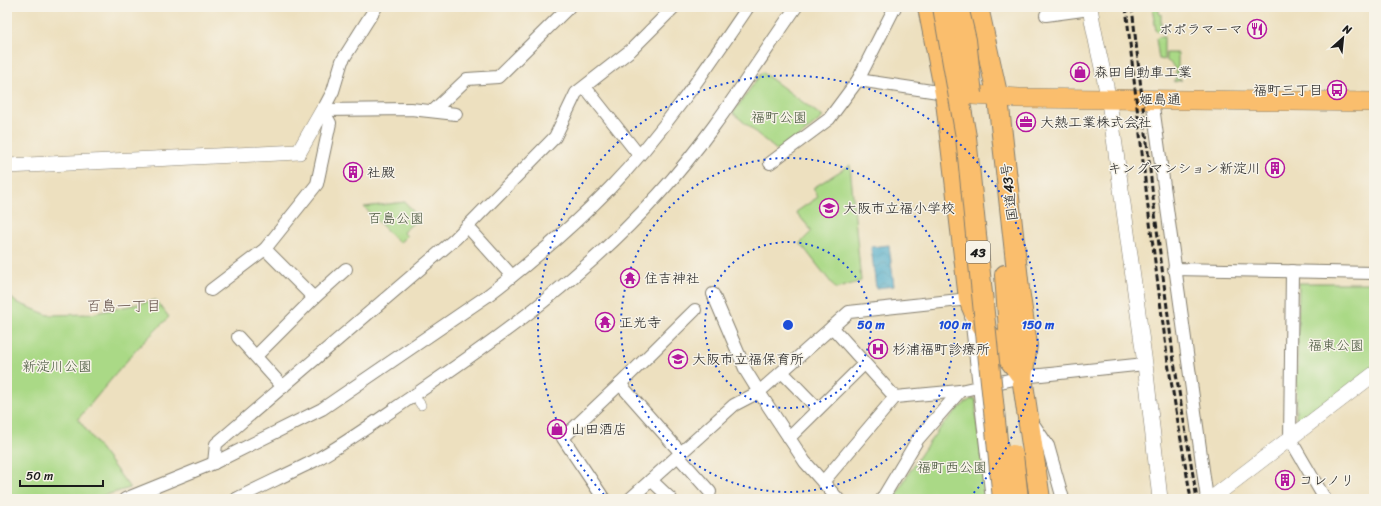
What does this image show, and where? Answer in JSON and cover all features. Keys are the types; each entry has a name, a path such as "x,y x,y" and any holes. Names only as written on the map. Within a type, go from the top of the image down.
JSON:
{"highway":[{"name":"43","path":"928,7 945,93 969,299 976,317 990,338 1012,362 1022,377 1040,499"},
{"name":"43","path":"943,7 966,137 1003,499"},
{"name":"国道43号","path":"958,7 966,40 978,138 1018,499"},
{"path":"978,7 992,97 1009,330 1022,377"}],"main road":[{"name":"姫島通","path":"945,93 992,97 1374,102"}],"street":[{"path":"7,166 299,152 333,91 342,61 376,7"},
{"path":"434,111 468,79 498,77 569,7"},
{"path":"214,462 216,444 366,316 468,226 555,137 576,93 631,50 674,7"},
{"path":"125,499 214,462 322,409 487,296 550,245 610,188 667,121 748,7"},
{"path":"236,499 314,461 356,437 475,355 561,289 613,243 662,191 736,95 796,7"},
{"path":"770,163 829,118 858,80 895,7"},
{"path":"1046,15 1090,8 1096,44 1109,99 1145,364 1160,499"},
{"path":"858,80 945,93"},
{"path":"585,86 638,154"},
{"path":"1152,99 1174,269 1207,499 1216,495 1374,374"},
{"path":"323,110 411,109 456,114"},
{"path":"211,290 265,249 317,184 330,123 323,110"},
{"path":"468,226 512,276"},
{"path":"265,249 314,298"},
{"path":"256,356 314,298 346,269"},
{"path":"1174,269 1374,273"},
{"path":"1292,271 1290,439 1325,499"},
{"path":"713,294 746,371 805,462 838,499"},
{"path":"630,499 734,406 759,392 849,312 969,299 992,499"},
{"path":"604,499 563,438 695,310"},
{"path":"832,327 895,397"},
{"path":"238,337 283,387"},
{"path":"789,438 864,364"},
{"path":"823,482 895,397 960,391 1022,377 1145,364"},
{"path":"782,372 818,409"},
{"path":"620,384 710,492"},
{"path":"882,499 918,439 960,391"},
{"path":"1027,414 1048,446 1063,499"},
{"path":"651,480 671,499"}],"green space":[{"path":"1152,7 1159,7 1159,14 1161,14 1161,32 1156,31"},
{"path":"1158,37 1164,37 1164,60 1159,59 1156,39"},
{"path":"1166,53 1178,53 1178,79 1182,80 1174,82 1176,73 1172,64 1166,60"},
{"name":"福町公園","path":"762,72 823,117 780,153 733,113"},
{"path":"850,165 861,281 836,289 800,243 812,231 796,212 818,197 813,188"},
{"name":"百島公園","path":"405,202 419,218 403,232 407,236 399,243 364,207"},
{"name":"福東公園","path":"1299,283 1374,283 1374,367 1303,421 1296,418"},
{"name":"新淀川公園","path":"7,294 16,302 48,315 91,314 156,300 169,317 136,350 78,419 130,488 92,499 7,499"},
{"name":"福町西公園","path":"971,399 976,399 976,417 988,499 894,499 918,459 938,431"}],"water":[{"path":"889,245 894,286 876,288 871,247"}],"railway":[{"path":"1126,7 1148,207 1168,363 1191,499"},
{"path":"1132,7 1154,206 1174,362 1197,499"}],"place":[{"name":"ポポラマーマ","path":"1257,29"},
{"name":"森田自動車工業","path":"1080,72"},
{"name":"福町三丁目","path":"1337,90"},
{"name":"大熱工業株式会社","path":"1026,122"},
{"name":"キングマンション新淀川","path":"1275,168"},
{"name":"社殿","path":"353,172"},
{"name":"大阪市立福小学校","path":"829,208"},
{"name":"住吉神社","path":"630,278"},
{"name":"正光寺","path":"605,322"},
{"name":"杉浦福町診療所","path":"878,349"},
{"name":"大阪市立福保育所","path":"678,359"},
{"name":"山田酒店","path":"557,429"},
{"name":"コレノリ","path":"1285,480"}],"district":[{"name":"百島一丁目","path":"124,306"}]}
